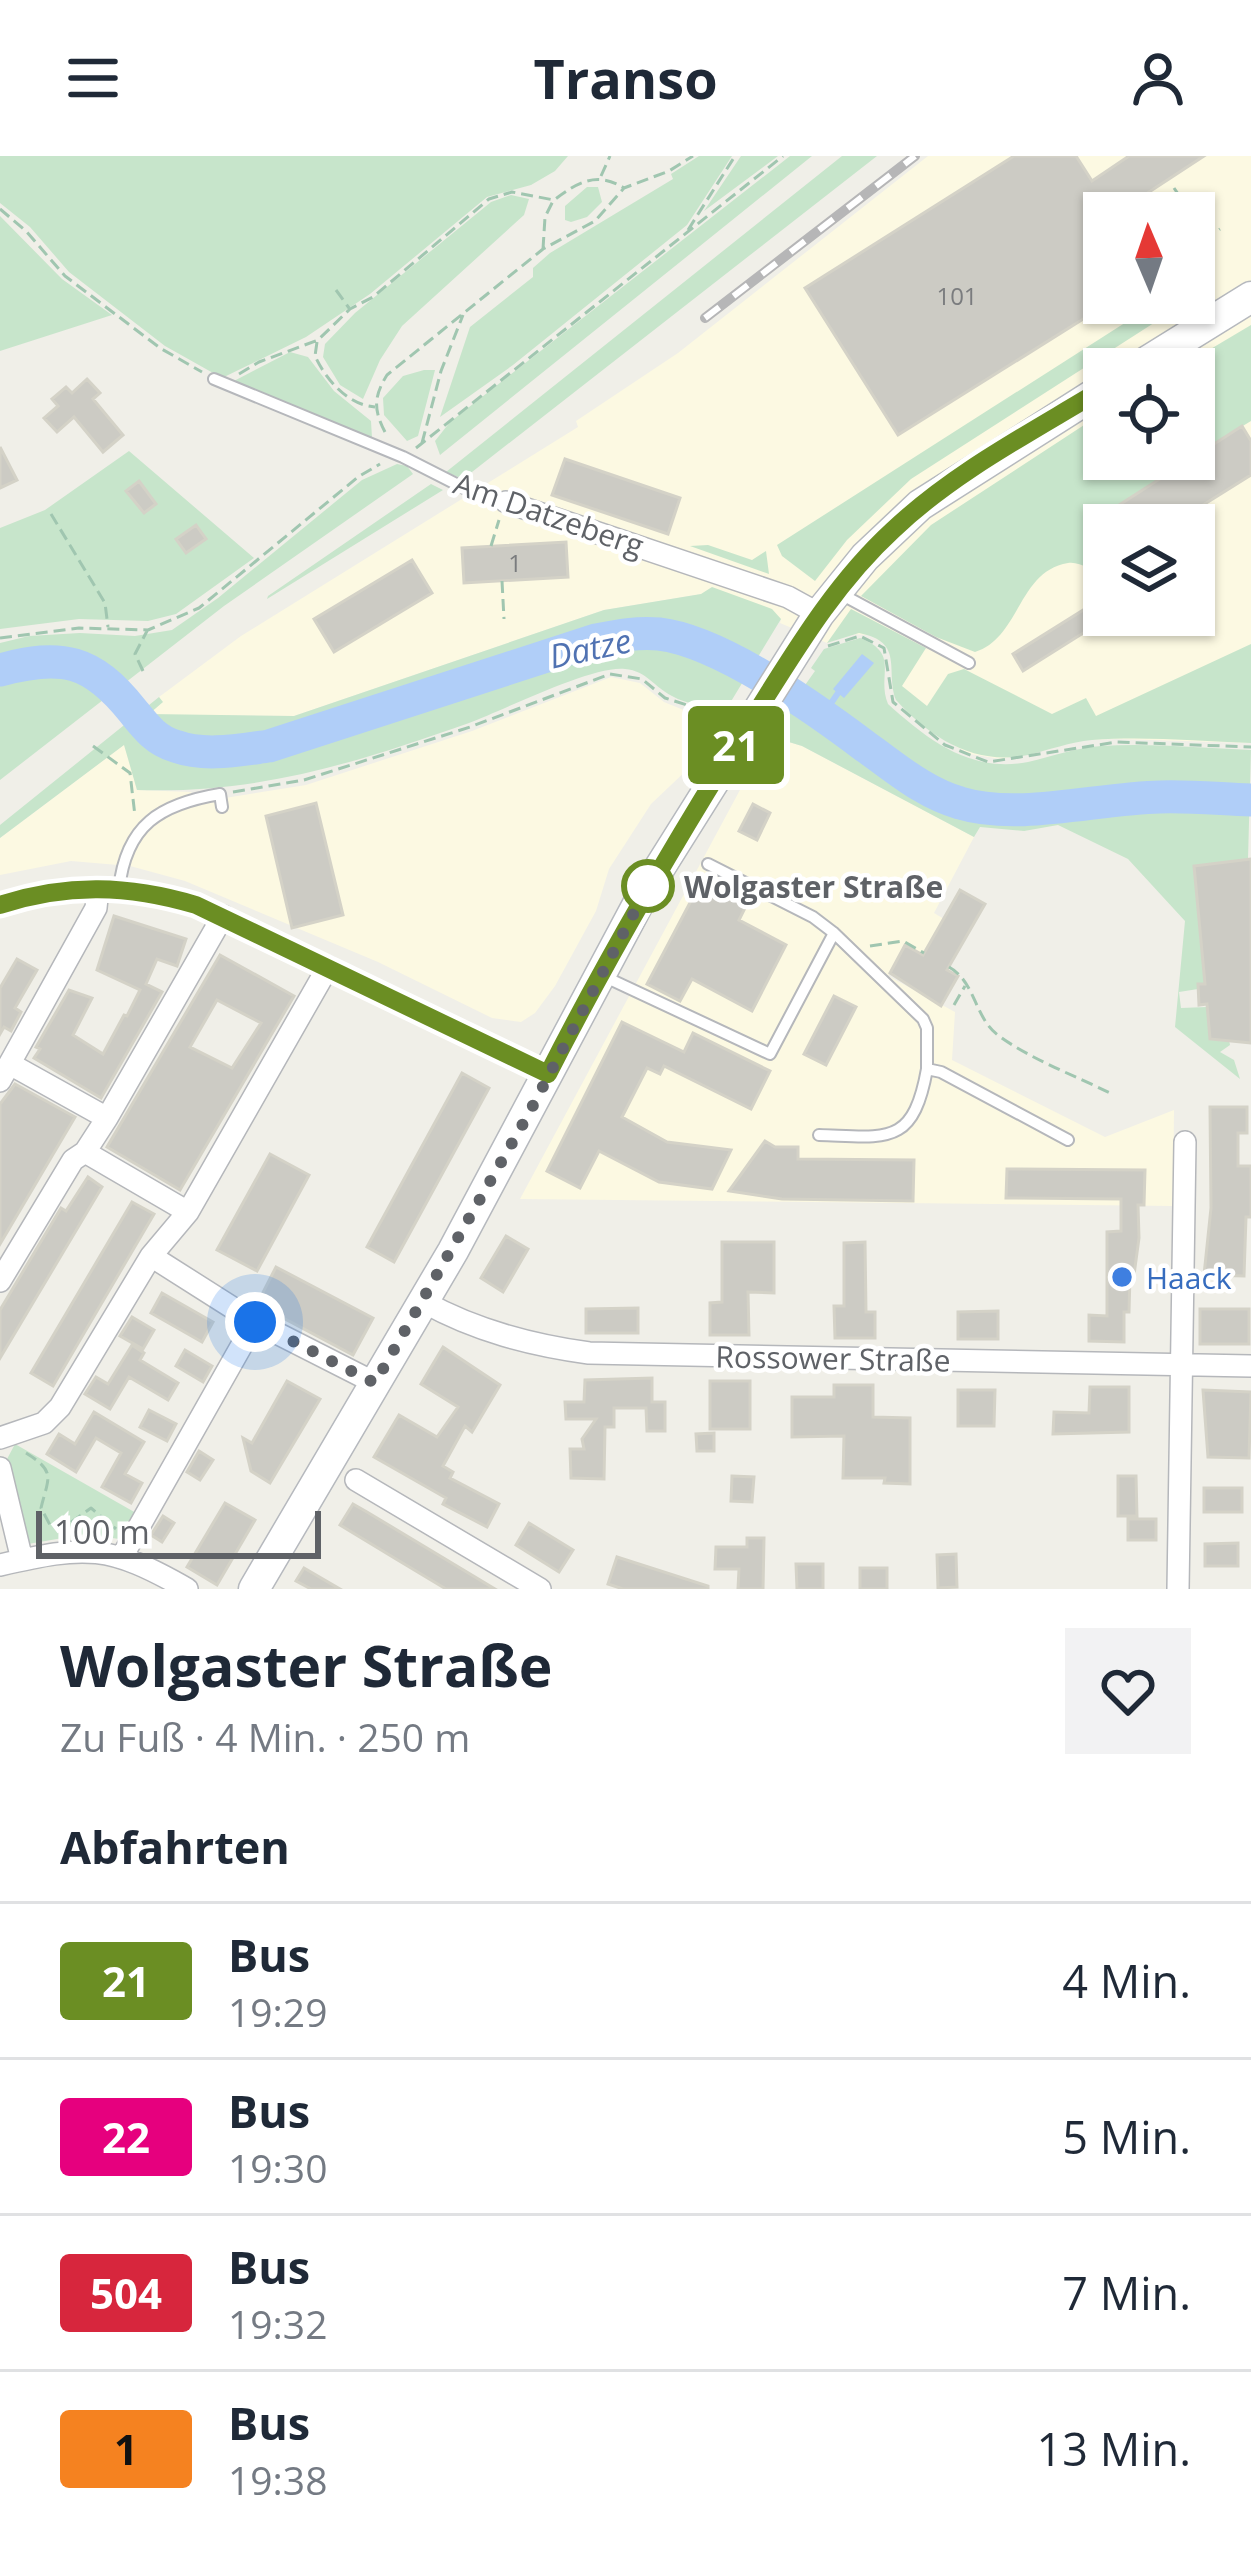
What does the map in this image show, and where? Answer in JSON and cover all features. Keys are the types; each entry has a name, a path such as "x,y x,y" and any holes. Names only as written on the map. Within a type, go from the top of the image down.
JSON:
{"main road":[{"path":"1169,348 1251,297"},
{"path":"254,1589 424,1302 645,891 792,656 826,616 865,557 920,505 1083,401"}],"street":[{"name":"Am Datzeberg","path":"506,502 788,597 826,616"},
{"path":"107,1118 5,1072 109,888"},
{"path":"0,905 48,891 109,888 168,896 223,916 548,1074"},
{"path":"0,1281 73,1160 85,1152 107,1118 223,916"},
{"path":"4,1437 44,1423 60,1407 151,1256 188,1212 328,967"},
{"path":"1178,1589 1185,1142"},
{"path":"85,1152 188,1212"},
{"path":"151,1256 255,1322 375,1383"},
{"name":"Rossower Straße","path":"424,1302 504,1336 589,1353 1251,1366"},
{"path":"127,1546 255,1322"},
{"path":"0,1468 11,1562 127,1546 187,1589"},
{"path":"356,1480 540,1589"}],"lane":[{"name":"Am Datzeberg","path":"218,382 506,502"},
{"path":"826,616 969,663"},
{"path":"109,888 135,836 170,806 221,801"},
{"path":"708,864 813,917 927,1028 927,1070 912,1120 882,1137 819,1135"},
{"path":"600,974 770,1054 834,933"},
{"path":"927,1070 940,1072 1068,1140"}],"path":[{"path":"600,178 610,156"},
{"path":"0,638 28,632 148,630 199,608 358,477 404,457 387,435 375,407 376,393 387,375 543,249 595,221 624,188 693,156"},
{"path":"686,233 735,156"},
{"path":"463,314 421,444 783,156"},
{"path":"543,249 544,217 554,200 579,182 600,178 624,188"},
{"path":"1174,188 1177,192"},
{"path":"0,209 65,276 160,348 218,382 318,340 489,199 512,192 554,200"},
{"path":"1215,232 1220,229"},
{"path":"335,290 350,309"},
{"path":"318,340 314,356 321,370 338,389 363,406 375,407"},
{"path":"491,546 506,502"},
{"path":"51,514 105,603 108,629"},
{"path":"502,581 504,619"},
{"path":"826,616 829,646 860,635 884,648 892,702 945,745 988,762 1117,742 1251,747"},
{"path":"142,671 136,646 148,630"},
{"path":"221,801 470,727 610,674 643,679 676,704 704,707 721,716"},
{"path":"93,746 130,773 135,836"},
{"path":"856,956 866,948 896,940 924,953"},
{"path":"949,967 967,983 996,1035 1112,1094"},
{"path":"954,1005 967,983"},
{"path":"4,1437 48,1472 49,1487 41,1508 50,1526 63,1528 91,1508 127,1546"}],"shaded area":[{"path":"928,156 1251,156 1251,743 1084,740 1001,759 970,754 946,741 896,700 891,655 885,644 870,635 851,634 827,643 780,623 781,619 702,594 604,610 294,716 148,715 162,702 159,697 241,636 578,427 576,421 678,353"},
{"path":"611,677 640,683 664,702 718,724 690,767 651,804 609,869 596,911 555,986 535,1013 521,1022 492,1018 378,962 185,881 130,866 71,861 0,875 0,838 125,744 137,790 191,792 194,803 306,785 472,731"},
{"path":"769,736 802,746 974,837 934,913 944,919 923,955 905,946 888,976 955,1012 952,1060 1105,1137 1174,1110 1173,1206 520,1199"}],"green space":[{"path":"0,156 568,156 555,171 531,185 487,197 370,294 306,337 222,378 165,346 69,272 30,227 0,203"},
{"path":"699,156 732,156 687,225 513,365 440,417 470,327 533,277 533,268 550,253 673,179 671,174"},
{"path":"741,156 778,156 704,211"},
{"path":"790,156 812,156 440,455 435,441 450,422"},
{"path":"842,156 877,156 463,479 446,472"},
{"path":"587,187 598,187 602,202 587,217 565,220 565,206"},
{"path":"511,195 529,199 524,215 402,326 363,399 340,385 323,357 325,344 355,313 491,202"},
{"path":"0,216 62,279 112,315 0,351"},
{"path":"1123,324 1152,324 1115,348 1086,348"},
{"path":"1251,325 1251,421 1215,443 1215,348"},
{"path":"1083,350 1083,369 911,479 847,540 815,581 782,556 777,545"},
{"path":"290,352 308,357 334,391 371,421 372,438 232,382"},
{"path":"435,370 418,436 407,441 384,415 383,398 403,376"},
{"path":"1083,426 1083,480 1157,480 1121,504 1083,504 1083,565 1068,563 1039,578 1001,633 975,652 936,637 861,596 931,525"},
{"path":"129,451 254,558 176,614 148,621 79,619 0,629 0,528 45,510"},
{"path":"397,464 407,466 413,474 224,606 0,780 0,643 29,636 135,636 172,630 362,480"},
{"path":"431,484 443,490 267,599 268,596"},
{"path":"708,545 752,560 766,551 769,574 690,546"},
{"path":"712,587 772,609 781,619 724,713 678,699 625,669 571,681 386,751 265,781 137,790 124,745 0,838 0,825 159,697 163,702 149,714 294,716 604,610 701,594"},
{"path":"851,609 926,648 902,686 927,706 948,674 964,669 1052,714 1086,698 1096,716 1251,644 1251,743 1112,739 1009,757 973,753 924,727 896,700 891,659 883,643 859,633 827,643"},
{"path":"860,638 884,658 888,704 935,742 969,758 1007,764 1120,745 1251,750 1248,859 1194,867 1205,984 1179,992 1181,1008 1207,1007 1210,1038 1229,1040 1230,1045 1220,1052 1234,1060 1240,1079 1175,1027 1185,921 1128,859 1058,825 1024,831 980,827 974,837 802,746 769,736 815,671 811,668 824,649"},
{"path":"15,1444 136,1513 119,1539 86,1534 28,1544 6,1461"}],"water":[{"path":"862,654 874,663 844,698 833,689"}],"building":[{"path":"1014,156 1076,156 1092,181 1129,156 1204,156 1149,192 1083,192 1083,319 898,435 805,288"},
{"path":"87,379 100,393 93,399 123,435 103,452 74,417 57,432 44,418 58,406 52,399 66,387 72,393"},
{"path":"1242,426 1251,441 1251,475 1205,504 1121,504 1158,480 1215,480 1215,443"},
{"path":"0,447 17,480 0,488"},
{"path":"565,459 680,498 668,534 552,495"},
{"path":"139,481 156,504 144,513 126,491"},
{"path":"196,525 206,539 186,553 176,539"},
{"path":"566,542 568,577 464,583 462,548"},
{"path":"412,560 432,593 334,652 314,619"},
{"path":"1083,610 1083,633 1023,671 1013,654"},
{"path":"316,803 343,915 292,928 266,816"},
{"path":"753,804 770,813 757,840 739,831"},
{"path":"1251,859 1251,1043 1210,1039 1207,1004 1199,1005 1198,984 1205,984 1194,866"},
{"path":"707,879 749,900 739,920 786,945 752,1011 692,979 680,1001 647,984"},
{"path":"960,890 985,904 947,970 958,976 941,1006 890,973 905,945 923,955"},
{"path":"114,916 186,939 177,966 157,959 146,984 162,992 101,1098 34,1058 69,990 92,998 73,1035 103,1054 127,1016 140,990 97,970"},
{"path":"220,955 294,996 180,1190 107,1147","holes":["217,1000 261,1023 232,1068 190,1047"]},
{"path":"17,959 37,970 15,1008 21,1012 11,1031 4,1027 0,1034 0,988"},
{"path":"834,996 856,1007 826,1065 804,1054"},
{"path":"622,1022 684,1052 693,1033 770,1071 751,1109 664,1066 660,1074 647,1068 622,1117 667,1142 731,1150 712,1189 659,1182 599,1151 580,1188 547,1171"},
{"path":"462,1073 489,1088 394,1262 367,1247"},
{"path":"15,1084 75,1117 0,1244 0,1104"},
{"path":"1210,1107 1247,1107 1247,1133 1238,1133 1238,1166 1251,1166 1244,1276 1204,1275 1211,1208"},
{"path":"765,1141 775,1147 798,1147 798,1159 914,1160 913,1201 782,1199 729,1191"},
{"path":"270,1154 309,1175 257,1271 217,1250"},
{"path":"1007,1169 1145,1170 1129,1312 1124,1312 1124,1342 1089,1341 1089,1315 1107,1316 1107,1232 1121,1231 1121,1199 1006,1198"},
{"path":"88,1177 102,1187 0,1358 0,1310 61,1208 66,1211"},
{"path":"132,1202 154,1214 53,1386 31,1373"},
{"path":"506,1236 528,1249 503,1292 481,1278"},
{"path":"722,1242 774,1242 774,1293 748,1292 749,1335 710,1335 710,1303 722,1302"},
{"path":"865,1242 866,1312 875,1312 875,1338 835,1338 834,1306 844,1306 844,1243"},
{"path":"276,1267 373,1318 353,1355 257,1304"},
{"path":"162,1293 213,1322 202,1342 151,1313"},
{"path":"638,1308 638,1333 586,1333 586,1309"},
{"path":"1200,1309 1249,1309 1249,1344 1200,1344"},
{"path":"998,1311 998,1339 958,1339 958,1312"},
{"path":"132,1317 154,1330 143,1349 120,1336"},
{"path":"132,1345 144,1353 140,1360 178,1383 168,1400 129,1377 110,1409 85,1394 96,1377 108,1384"},
{"path":"443,1347 500,1385 472,1432 465,1426 443,1466 453,1472 450,1478 499,1504 487,1527 443,1504 446,1498 374,1457 399,1415 437,1437 458,1407 421,1384"},
{"path":"185,1350 212,1366 203,1382 176,1366"},
{"path":"652,1378 652,1402 665,1402 665,1431 647,1431 646,1408 614,1408 614,1427 605,1427 604,1479 571,1478 570,1449 584,1449 582,1439 596,1419 566,1419 565,1402 584,1402 585,1380"},
{"path":"287,1381 320,1399 270,1483 251,1471 243,1438 252,1443"},
{"path":"710,1381 750,1381 750,1429 710,1429"},
{"path":"834,1385 873,1385 873,1417 910,1418 910,1484 884,1483 885,1478 843,1478 844,1436 792,1437 792,1397 834,1397"},
{"path":"1090,1387 1129,1387 1129,1432 1053,1434 1054,1412 1089,1413"},
{"path":"958,1390 995,1390 994,1426 958,1426"},
{"path":"1203,1390 1251,1392 1249,1458 1208,1457"},
{"path":"149,1410 176,1424 167,1441 140,1427"},
{"path":"94,1412 144,1442 125,1474 142,1483 131,1503 102,1487 121,1453 96,1438 76,1472 47,1454 59,1434 75,1444"},
{"path":"714,1433 714,1451 697,1451 696,1434"},
{"path":"199,1451 213,1460 200,1480 187,1472"},
{"path":"732,1476 754,1477 752,1502 731,1501"},
{"path":"1118,1476 1136,1476 1137,1516 1118,1516"},
{"path":"1204,1488 1242,1488 1242,1512 1204,1512"},
{"path":"225,1503 255,1520 217,1585 187,1567"},
{"path":"353,1504 495,1589 446,1589 340,1525"},
{"path":"163,1516 174,1523 162,1542 151,1535"},
{"path":"1128,1519 1156,1519 1156,1540 1128,1540"},
{"path":"529,1523 573,1550 559,1572 516,1545"},
{"path":"747,1538 764,1538 763,1589 738,1589 739,1569 715,1569 716,1547 747,1547"},
{"path":"1238,1543 1238,1566 1205,1566 1205,1544"},
{"path":"956,1554 957,1587 938,1588 937,1555"},
{"path":"617,1557 708,1589 623,1589 608,1584"},
{"path":"796,1564 823,1564 823,1589 797,1589"},
{"path":"304,1568 340,1589 311,1589 296,1581"},
{"path":"860,1568 887,1568 887,1589 860,1589"}],"waterway":[{"name":"Datze","path":"0,670 41,662 74,665 103,680 162,740 186,749 222,752 269,746 596,640 659,634 738,663 911,779 960,803 1007,810 1160,797 1251,800"},
{"path":"823,715 838,693"}],"railway":[{"path":"705,318 915,156"}],"bus line":[{"name":"21","path":"0,905 72,888 168,896 223,916 548,1074 645,891 837,591 920,505 1083,401"}],"place":[{"name":"Wolgaster Straße","path":"648,886"},
{"name":"Haack","path":"1122,1277"}],"route":[{"path":"255,1322 375,1383 528,1115 648,886"}]}
